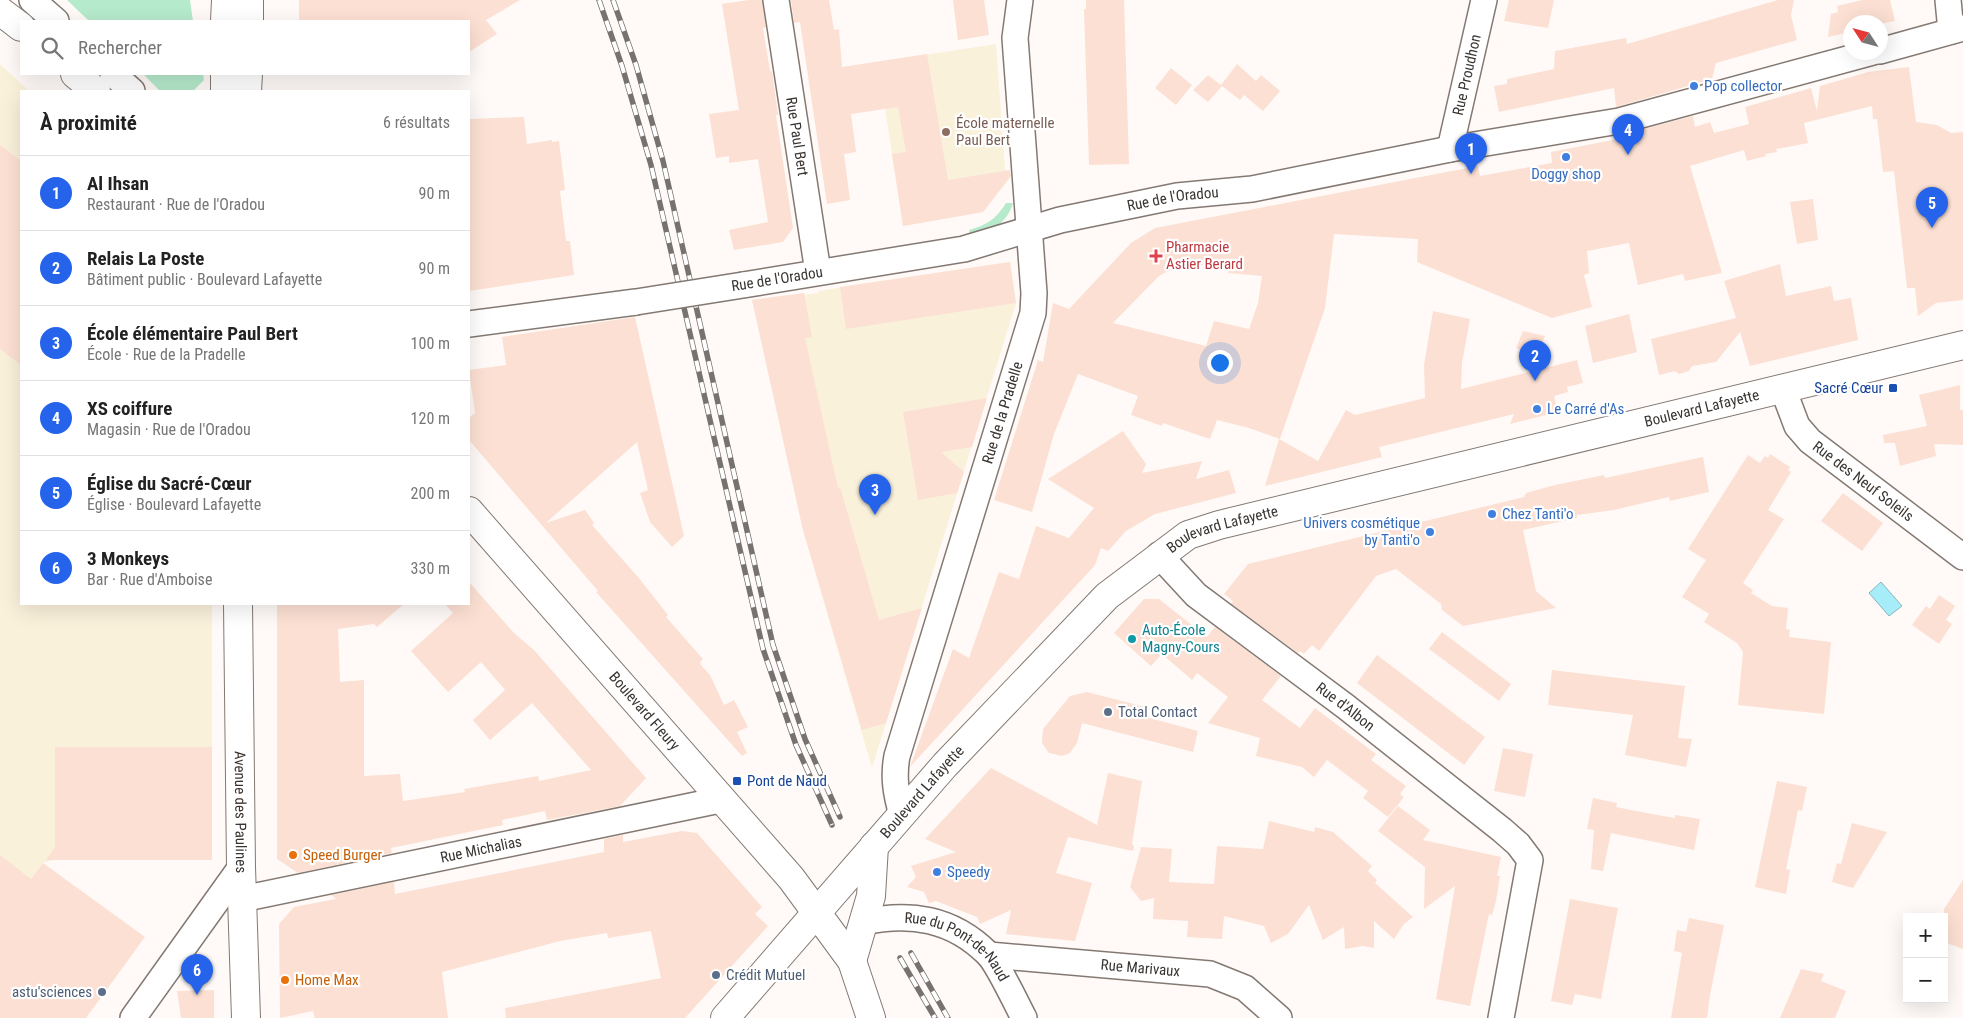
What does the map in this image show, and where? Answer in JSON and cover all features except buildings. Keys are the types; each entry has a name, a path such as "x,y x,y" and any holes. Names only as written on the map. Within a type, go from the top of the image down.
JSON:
{"main road":[{"path":"225,20 226,0"},
{"path":"249,0 249,20"},
{"path":"0,11 20,26"},
{"path":"77,75 95,90"},
{"path":"225,75 225,90"},
{"path":"247,90 248,75"},
{"name":"Boulevard Lafayette","path":"725,1018 945,765 1107,596 1188,535 1219,525 1963,345"},
{"name":"Boulevard Fleury","path":"470,512 625,687 720,800 791,878 852,961 872,1018"},
{"name":"Avenue des Paulines","path":"238,605 241,867 246,1018"},
{"path":"852,961 872,896 874,846"}],"street":[{"path":"32,0 55,20"},
{"name":"Rue Paul Bert","path":"776,0 818,272"},
{"name":"Rue de la Pradelle","path":"902,815 895,793 894,772 897,756 1033,313 1015,38 1020,0"},
{"name":"Rue Proudhon","path":"1450,149 1484,0"},
{"path":"1888,48 1957,30 1948,0"},
{"name":"Rue de l'Oradou","path":"470,324 636,302 964,249 1060,220 1177,196 1252,190 1450,149 1619,121 1844,60"},
{"path":"114,75 131,90"},
{"name":"Rue des Neuf Soleils","path":"1784,389 1797,426 1810,441 1963,557"},
{"name":"Rue d'Albon","path":"1159,555 1196,595 1344,706 1502,830 1518,844 1530,860 1501,1018"},
{"name":"Rue Michalias","path":"242,899 720,800"},
{"path":"133,1018 241,867"},
{"name":"Rue du Pont-de-Naud","path":"863,922 889,916 912,916 936,922 959,932 989,955 1024,1018"},
{"name":"Rue Marivaux","path":"989,955 1210,974 1246,988 1279,1018"}],"shaded area":[{"name":"École maternelle Paul Bert","path":"996,44 1006,182 983,212 903,226 878,62"},
{"path":"0,64 28,90 20,90 20,605 212,605 212,860 55,860 44,862 0,921"},
{"path":"1010,262 1016,303 872,768 803,530 752,300 819,293 818,291"}],"green space":[{"path":"67,0 190,0 193,20 88,20"},
{"path":"144,75 203,75 204,80 194,90 159,90"},
{"path":"1006,203 1013,203 1007,217 985,234 971,240 969,230 990,221"}],"water":[{"path":"1881,582 1902,606 1889,616 1869,593"}],"railway":[{"path":"599,0 622,66 651,165 763,649 796,745 832,825"},
{"path":"613,0 636,65 663,161 773,645 805,739 840,817"},
{"path":"911,953 948,1018"},
{"path":"900,958 935,1018"}],"place":[{"name":"Pop collector","path":"1694,86"},
{"name":"École maternelle Paul Bert","path":"946,132"},
{"name":"XS coiffure","path":"1628,155"},
{"name":"Doggy shop","path":"1566,157"},
{"name":"Al Ihsan","path":"1471,174"},
{"name":"Église du Sacré-Cœur","path":"1932,228"},
{"name":"Pharmacie Astier Berard","path":"1156,256"},
{"name":"Relais La Poste","path":"1535,381"},
{"name":"Sacré Cœur","path":"1893,388"},
{"name":"Le Carré d'As","path":"1537,409"},
{"name":"Chez Tanti'o","path":"1492,514"},
{"name":"École élémentaire Paul Bert","path":"875,515"},
{"name":"Univers cosmétique by Tanti'o","path":"1430,532"},
{"name":"Auto-École Magny-Cours","path":"1132,639"},
{"name":"Total Contact","path":"1108,712"},
{"name":"Pont de Naud","path":"737,781"},
{"name":"Speed Burger","path":"293,855"},
{"name":"Speedy","path":"937,872"},
{"name":"Crédit Mutuel","path":"716,975"},
{"name":"Home Max","path":"285,980"},
{"name":"astu'sciences","path":"102,992"},
{"name":"3 Monkeys","path":"197,995"}]}
